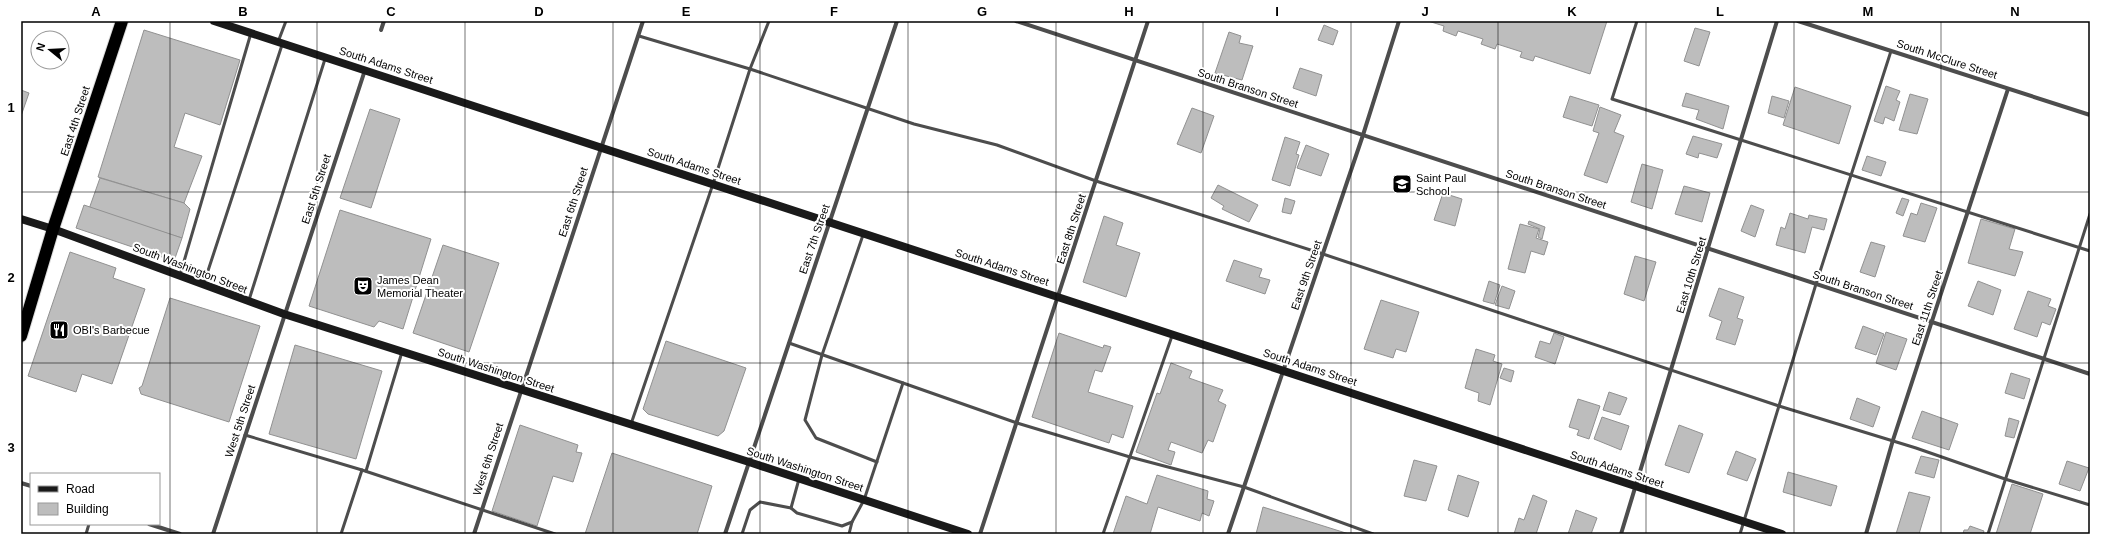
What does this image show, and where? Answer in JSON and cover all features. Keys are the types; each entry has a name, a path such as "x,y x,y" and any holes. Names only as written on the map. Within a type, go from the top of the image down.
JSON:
{"highway":[{"name":"East 4th Street","path":"21,336 54,229 122,21"}],"main road":[{"name":"South Adams Street","path":"214,21 1782,534"},
{"name":"South Washington Street","path":"21,219 54,229 284,314 799,478 968,534"}],"street":[{"path":"381,30 384,21"},
{"name":"East 6th Street","path":"520,389 643,21"},
{"name":"East 7th Street","path":"725,534 897,21"},
{"name":"South Branson Street","path":"1016,21 1708,250 2090,374"},
{"name":"East 8th Street","path":"980,534 1148,21"},
{"name":"East 9th Street","path":"1228,534 1400,21"},
{"name":"East 10th Street","path":"1621,534 1777,21"},
{"name":"South McClure Street","path":"1798,21 2090,115"},
{"name":"East 5th Street","path":"284,314 365,70"},
{"name":"East 11th Street","path":"1866,534 1893,440 2008,88"},
{"name":"West 5th Street","path":"214,534 284,314"},
{"name":"West 6th Street","path":"474,534 520,389"},
{"path":"152,525 180,534"}],"lane":[{"path":"204,285 281,43 286,21"},
{"path":"631,424 713,184 750,69 769,21"},
{"path":"1637,21 1612,99 2090,251"},
{"path":"180,275 251,33"},
{"path":"639,36 750,69 914,124 997,146 1096,181 1323,254 1779,406 1893,440 2005,479 2090,505"},
{"path":"1740,534 1816,284 1891,51"},
{"path":"248,301 325,57"},
{"path":"1988,534 2042,358 2090,214"},
{"path":"864,233 822,354 805,420 816,438 877,462"},
{"path":"1103,534 1172,334"},
{"path":"789,343 1017,423 1130,457 1244,487 1373,534"},
{"path":"341,534 364,471 402,352"},
{"path":"849,534 852,522 864,500 903,383"},
{"path":"246,435 364,471 555,534"},
{"path":"791,508 799,478"},
{"path":"742,534 750,510 760,502 791,508 797,513 842,526 852,522"}],"building":[{"path":"1428,21 1607,21 1590,74 1535,56 1533,61 1520,57 1522,52 1497,44 1495,49 1481,44 1483,39 1458,31 1456,36 1443,31 1444,26"},
{"path":"1324,25 1338,31 1333,45 1318,40"},
{"path":"1695,28 1710,32 1699,66 1684,61"},
{"path":"144,30 240,60 220,125 185,113 174,147 202,156 184,203 98,177"},
{"path":"1229,32 1241,36 1239,43 1253,46 1242,80 1215,73"},
{"path":"1300,68 1322,75 1316,96 1293,88"},
{"path":"1886,86 1900,91 1896,100 1900,102 1894,121 1885,117 1883,124 1874,121"},
{"path":"1795,87 1851,106 1839,144 1783,125"},
{"path":"21,90 29,93 21,116"},
{"path":"1686,93 1729,106 1723,129 1696,119 1699,110 1682,106"},
{"path":"1910,94 1928,99 1917,134 1899,130"},
{"path":"1570,96 1599,105 1592,126 1563,117"},
{"path":"1772,96 1789,101 1784,118 1768,113"},
{"path":"1600,107 1621,115 1614,132 1624,136 1607,183 1584,175 1599,133 1593,131"},
{"path":"1192,108 1214,116 1201,153 1177,144"},
{"path":"370,109 400,119 371,208 340,198"},
{"path":"1693,136 1722,144 1717,158 1699,153 1698,158 1686,154"},
{"path":"1285,137 1300,142 1296,154 1299,155 1290,186 1272,180"},
{"path":"1306,145 1329,154 1321,176 1297,168"},
{"path":"1867,156 1886,162 1881,176 1862,170"},
{"path":"1642,164 1663,170 1652,209 1631,202"},
{"path":"100,178 184,203 190,209 182,238 89,209"},
{"path":"1218,185 1258,205 1249,222 1222,209 1224,206 1211,198"},
{"path":"1684,186 1710,193 1702,222 1675,214"},
{"path":"1443,193 1462,199 1455,226 1434,220"},
{"path":"1285,198 1295,201 1291,214 1282,212"},
{"path":"1902,198 1909,200 1903,216 1896,213"},
{"path":"1921,203 1937,208 1925,242 1903,236 1911,213 1917,215"},
{"path":"84,205 182,238 174,261 76,228"},
{"path":"1751,205 1764,210 1755,237 1741,231"},
{"path":"340,210 431,239 403,329 379,321 374,327 309,306"},
{"path":"1790,213 1808,219 1809,215 1827,219 1824,230 1812,227 1805,253 1776,245 1781,227 1785,229"},
{"path":"1104,216 1123,223 1116,245 1140,253 1126,297 1083,282"},
{"path":"1981,219 2015,229 2009,249 2023,252 2015,276 1968,263"},
{"path":"1529,221 1545,227 1542,239 1538,237 1540,229 1528,224"},
{"path":"1520,224 1539,229 1536,238 1548,242 1544,255 1531,251 1525,273 1508,269"},
{"path":"1871,242 1885,246 1875,277 1860,272"},
{"path":"443,245 499,263 469,352 413,333"},
{"path":"70,252 116,268 113,278 145,289 112,384 82,374 76,392 28,376"},
{"path":"1635,256 1656,262 1644,301 1624,294"},
{"path":"1234,260 1262,269 1259,277 1270,280 1265,294 1226,281"},
{"path":"1489,281 1500,285 1494,304 1483,301"},
{"path":"1978,281 2001,290 1993,315 1968,306"},
{"path":"1502,286 1515,291 1509,309 1495,305"},
{"path":"1719,288 1744,297 1737,318 1743,320 1735,345 1716,339 1722,321 1709,316"},
{"path":"2028,291 2051,299 2048,306 2056,309 2050,325 2042,322 2037,337 2014,329"},
{"path":"170,298 260,326 229,422 141,394 139,388 142,386"},
{"path":"1381,300 1419,312 1406,352 1396,349 1393,358 1364,349"},
{"path":"1863,326 1884,334 1876,355 1855,348"},
{"path":"1886,332 1907,339 1896,370 1876,363"},
{"path":"1059,333 1103,348 1104,345 1111,347 1102,372 1095,370 1088,392 1133,406 1123,438 1112,434 1109,443 1032,417"},
{"path":"1554,333 1564,337 1555,364 1535,357 1540,341 1550,344"},
{"path":"666,341 746,368 724,431 718,436 648,414 643,409"},
{"path":"295,345 382,371 356,459 269,434"},
{"path":"1476,349 1495,355 1493,361 1502,364 1490,405 1478,401 1479,393 1465,388"},
{"path":"1171,363 1192,371 1189,378 1223,390 1218,401 1226,405 1213,442 1208,440 1202,453 1171,442 1168,450 1175,452 1171,465 1136,452 1157,393 1160,394"},
{"path":"1504,368 1514,371 1511,382 1500,378"},
{"path":"2011,373 2030,379 2024,399 2005,393"},
{"path":"1609,392 1627,398 1620,415 1603,410"},
{"path":"1857,398 1880,407 1873,427 1850,419"},
{"path":"1578,399 1600,406 1589,439 1577,435 1579,430 1569,427"},
{"path":"1922,411 1958,424 1949,450 1912,438"},
{"path":"1602,417 1629,426 1621,450 1594,439"},
{"path":"2009,418 2019,421 2014,438 2005,436"},
{"path":"520,425 578,445 576,452 582,453 573,482 553,476 537,526 492,511"},
{"path":"1679,425 1703,434 1689,473 1665,465"},
{"path":"1736,451 1756,459 1747,481 1727,474"},
{"path":"612,453 712,486 697,534 585,534"},
{"path":"1921,456 1939,460 1934,478 1915,473"},
{"path":"1414,460 1437,466 1426,501 1404,496"},
{"path":"2067,461 2089,468 2080,491 2059,484"},
{"path":"1788,472 1837,486 1831,506 1783,492"},
{"path":"1157,475 1208,491 1207,499 1214,501 1209,516 1202,513 1200,521 1158,507 1150,534 1113,534 1126,496 1147,504"},
{"path":"1458,475 1479,482 1468,517 1448,510"},
{"path":"2012,484 2043,494 2030,534 1996,534"},
{"path":"1909,492 1930,497 1919,534 1896,534"},
{"path":"1533,495 1547,501 1536,534 1514,534 1519,518 1524,520"},
{"path":"1263,507 1349,534 1256,534"},
{"path":"1576,510 1597,518 1591,534 1568,534"},
{"path":"1970,526 1984,531 1983,534 1963,534 1964,530 1968,530"}],"place":[{"name":"Saint Paul School","path":"1402,184"},
{"name":"James Dean Memorial Theater","path":"363,286"},
{"name":"OBI's Barbecue","path":"59,330"}]}
